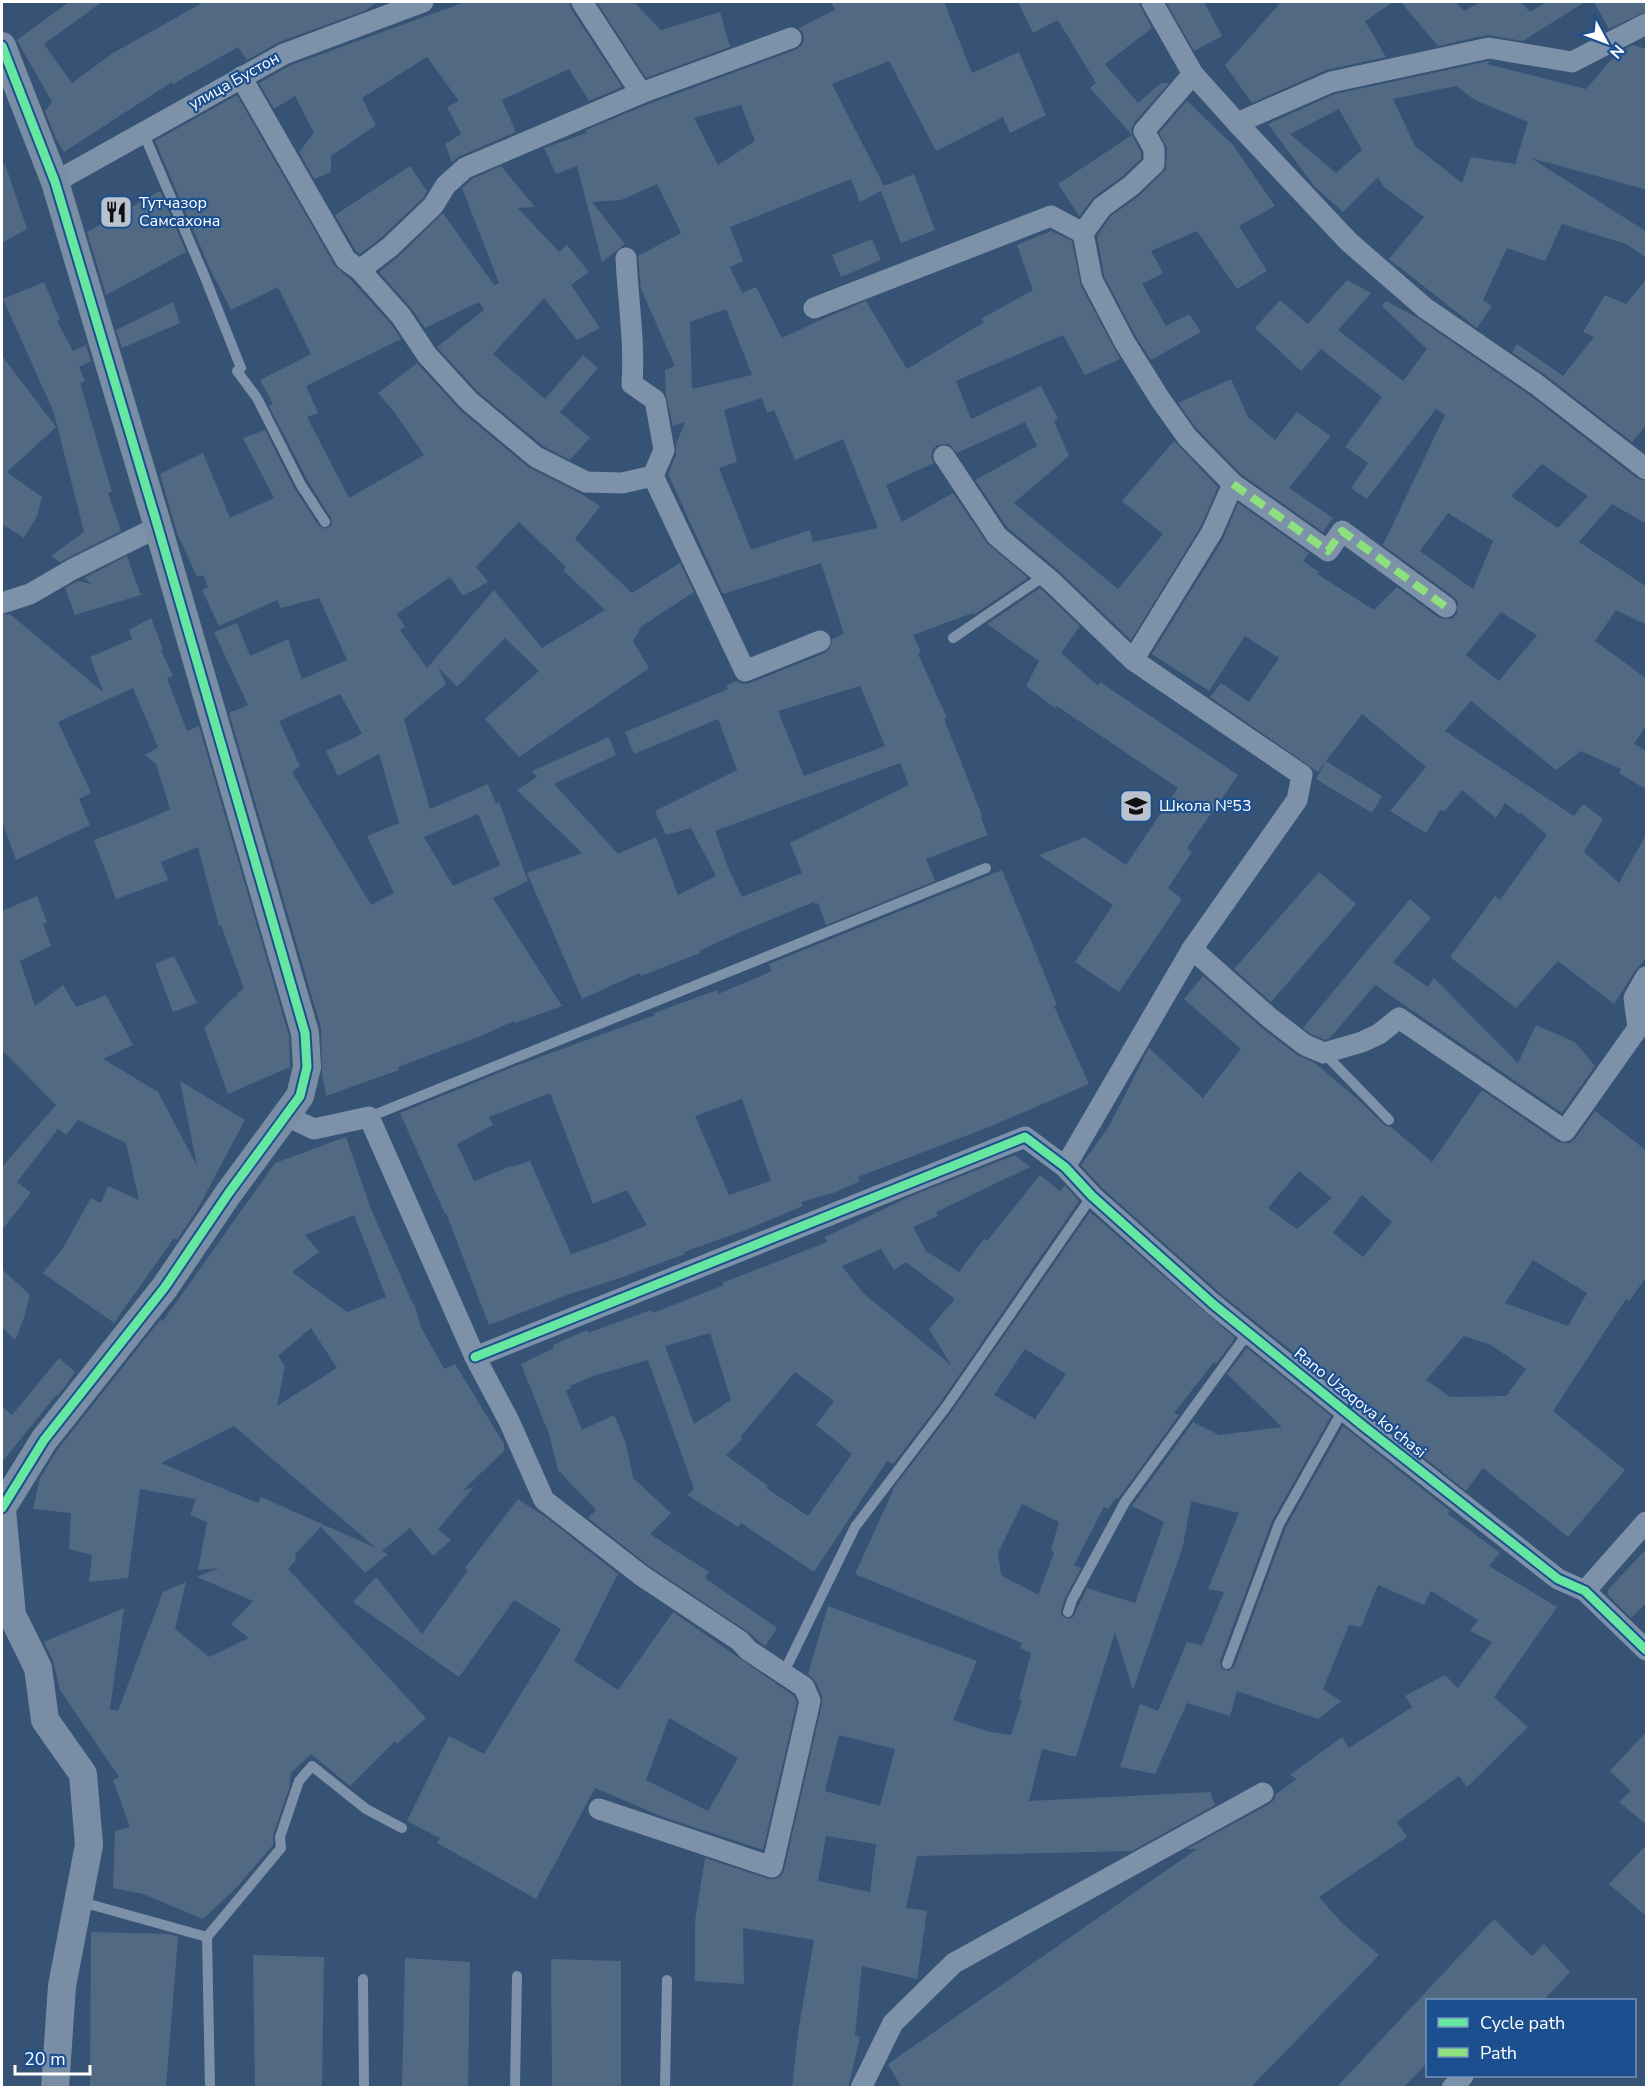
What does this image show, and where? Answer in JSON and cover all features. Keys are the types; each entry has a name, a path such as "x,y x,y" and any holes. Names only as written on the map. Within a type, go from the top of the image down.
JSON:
{"street":[{"name":"улица Бустон","path":"55,182 284,54 423,2"},
{"path":"582,2 641,93"},
{"path":"1152,2 1193,74 1349,242 1425,308 1536,384 1647,469"},
{"path":"1237,123 1331,82 1489,48 1572,62 1647,24"},
{"path":"360,270 390,247 433,206 446,185 465,168 641,93 791,38"},
{"path":"2,46 55,182 158,527 304,1034 307,1067 300,1096 228,1194 165,1287 44,1440 2,1509 12,1615 38,1668 45,1720 83,1774 89,1845 62,1986 55,2088"},
{"path":"1193,74 1144,131 1154,149 1154,164 1131,186 1101,207 1083,233 1092,280 1125,343 1160,399 1187,437 1233,484 1328,551 1342,531 1446,607"},
{"path":"241,77 346,260 360,270 401,316 427,355 469,401 536,457 586,482 621,483 653,476"},
{"path":"814,308 1051,216 1083,233"},
{"path":"626,258 628,311 634,359 632,384 655,400 664,450 653,476 745,671 820,641"},
{"path":"944,456 996,536 1044,576 1133,660 1302,775 1297,800 1192,950 1065,1167"},
{"path":"1133,660 1212,532 1233,484"},
{"path":"2,603 30,594 73,569 158,527"},
{"path":"1192,950 1278,1025 1305,1045 1324,1053 1362,1042 1379,1034 1399,1018 1565,1131 1642,1031 1634,998 1647,977"},
{"path":"285,1115 314,1129 369,1117 475,1357 508,1421 544,1500 642,1576 804,1687 810,1701 772,1867 599,1809"},
{"name":"Rano Uzoqova ko'chasi","path":"475,1357 1025,1137 1065,1167 1092,1196 1248,1333 1558,1579 1585,1591 1647,1650"},
{"path":"1585,1591 1647,1521"},
{"path":"861,2088 893,2024 954,1963 1263,1793"}],"lane":[{"path":"143,132 241,368 237,371 257,398 301,485 325,522"},
{"path":"953,638 1044,576"},
{"path":"369,1117 986,868"},
{"path":"1324,1053 1389,1120"},
{"path":"784,1672 855,1527 946,1407 1092,1196"},
{"path":"1068,1612 1072,1600 1125,1503 1248,1333"},
{"path":"1227,1664 1279,1524 1343,1410"},
{"path":"210,2088 207,1937 281,1848 280,1837 299,1781 312,1766 366,1809 402,1828"},
{"path":"78,1901 207,1937"},
{"path":"515,2088 517,1976"},
{"path":"363,1979 364,2088"},
{"path":"665,2088 667,1980"}],"building":[{"path":"69,2 102,2 44,44 72,83 113,53 204,2 378,2 364,11 279,42 247,60 238,47 173,84 172,82 64,152 45,111 52,102 17,40"},
{"path":"465,2 569,2 571,9 622,87 589,101 569,69 502,100 516,132 460,156 452,162 445,144 461,134 447,107 459,101 427,57 362,98 376,125 331,156 331,172 314,179 299,152 314,133 295,96 274,109 259,83 289,66"},
{"path":"597,2 634,2 661,30 720,12 730,47 646,78"},
{"path":"831,2 944,2 972,73 1019,52 1046,115 1010,133 1003,117 936,151 889,61 832,84 884,186 914,174 935,230 901,243 881,191 860,202 851,179 730,227 743,261 730,267 742,293 756,287 782,338 866,301 907,369 984,322 981,319 1033,290 1017,245 1051,231 1072,241 1081,286 1120,359 1085,375 1063,335 956,381 971,419 1041,386 1058,419 1054,421 1069,456 1014,503 1118,589 1163,534 1122,501 1174,441 1218,487 1201,526 1131,640 1059,571 1007,527 975,480 1037,446 1025,422 957,453 949,444 937,445 931,457 934,463 886,485 902,522 953,493 987,543 1028,578 975,614 913,635 921,652 918,654 947,718 944,719 988,835 926,859 935,881 826,925 818,903 814,902 745,930 699,951 700,953 641,976 639,973 582,999 527,873 582,853 517,790 537,777 532,771 609,737 616,755 554,784 618,854 656,837 678,895 716,876 691,828 666,835 655,811 737,770 718,719 634,754 625,732 728,689 726,686 737,681 743,684 750,683 825,653 830,648 832,639 844,634 821,563 723,594 668,474 685,422 673,426 666,396 665,370 675,366 641,289 638,256 681,233 657,184 621,200 592,202 625,244 602,262 577,166 556,174 544,148 587,133 586,130 646,105 795,50 804,40 799,28 835,10","holes":["741,105 755,141 718,165 694,118","726,309 752,375 692,389 690,322","762,398 767,413 774,410 795,460 843,439 878,528 813,542 810,530 751,550 719,468 737,462 724,410","860,686 885,746 804,776 778,711","900,763 909,785 790,843 802,873 742,897 729,870 715,831"]},
{"path":"1018,2 1139,2 1152,28 1105,64 1138,103 1161,83 1169,83 1131,129 1141,152 1141,159 1123,176 1094,197 1079,216 1058,184 1132,135 1090,88 1096,83 1058,20 1033,33"},
{"path":"1166,2 1204,2 1222,36 1194,51"},
{"path":"1281,2 1393,2 1365,21 1386,57 1326,70 1252,103 1225,65"},
{"path":"1401,2 1456,2 1464,11 1480,2 1521,2 1530,12 1547,2 1585,2 1523,41 1487,35 1438,46"},
{"path":"1594,2 1647,2 1647,11 1609,29"},
{"path":"1633,45 1647,49 1647,190 1531,158 1647,232 1647,258 1626,244 1562,224 1545,261 1507,248 1483,300 1492,306 1477,328 1389,259 1424,217 1384,187 1378,177 1343,212 1314,186 1268,124 1335,94 1489,61 1491,61 1487,64 1586,89 1617,53","holes":["1456,86 1475,100 1528,122 1515,164 1471,157 1462,183 1415,146 1393,99","1339,109 1362,150 1336,173 1290,134"]},
{"path":"237,95 335,266 391,324 401,339 306,386 318,413 307,417 349,498 424,455 378,393 417,363 461,411 528,467 578,492 600,506 575,539 632,593 680,563 694,592 642,626 633,641 649,668 519,757 485,719 539,671 505,638 457,687 438,667 446,684 404,719 430,809 488,784 496,804 499,802 528,881 493,898 562,1006 515,1023 514,1021 398,1067 399,1070 326,1096 322,1074 321,1028 229,713 248,705 214,632 237,623 250,656 288,639 302,679 347,660 319,598 281,608 277,600 219,626 202,590 208,587 203,575 197,577 177,533 160,474 203,453 230,518 274,498 243,438 265,430 294,488 319,526 326,529 332,525 331,518 308,481 269,406 273,404 260,380 311,354 278,287 231,310 211,271 155,141","holes":["519,522 566,567 563,570 605,610 542,648 494,590 427,668 400,630 405,627 397,614 450,577 463,596 488,582 476,567","340,694 362,734 326,751 338,776 379,754 399,823 367,836 394,893 371,905 292,772 300,766 279,721","478,814 500,865 453,886 424,837"]},
{"path":"1187,101 1233,145 1275,206 1239,226 1267,271 1237,289 1197,231 1151,251 1163,273 1142,284 1166,326 1189,314 1201,332 1151,360 1136,337 1104,276 1097,236 1111,216 1140,195 1166,169 1167,148 1159,133"},
{"path":"5,164 27,229 2,243 2,165"},
{"path":"410,166 427,191 423,198 382,237 360,254 335,215"},
{"path":"501,166 535,207 518,208 559,252 567,245 589,272 571,285 600,328 577,340 544,298 493,354 545,399 583,355 598,368 560,412 590,438 570,460 543,446 478,392 437,347 484,310 479,302 425,328 411,308 379,272 443,213 494,285 499,283 462,188 472,179"},
{"path":"160,191 186,252 106,295 87,232"},
{"path":"872,239 881,260 841,277 832,255"},
{"path":"1647,278 1647,424 1632,442 1512,352 1517,344 1563,376 1594,337 1583,332 1605,295 1626,304"},
{"path":"1347,280 1371,293 1338,330 1403,381 1427,349 1382,306 1386,301 1416,317 1528,394 1638,479 1647,481 1647,524 1612,504 1579,542 1647,587 1647,625 1616,610 1595,641 1647,679 1647,724 1634,744 1647,751 1647,790 1619,773 1621,769 1581,751 1556,770 1471,701 1445,731 1574,816 1583,804 1603,819 1584,852 1619,883 1647,833 1647,957 1614,1004 1558,961 1516,1008 1450,957 1495,896 1500,900 1547,835 1520,812 1519,814 1505,803 1496,818 1462,790 1445,811 1440,810 1426,833 1390,811 1426,767 1362,714 1318,772 1210,697 1221,683 1249,702 1279,658 1245,636 1209,691 1152,654 1223,539 1238,503 1309,553 1303,561 1319,572 1317,574 1374,610 1397,587 1439,618 1451,619 1457,614 1458,602 1454,597 1383,545 1445,415 1436,409 1367,499 1351,488 1368,463 1345,447 1382,397 1321,349 1301,371 1255,328 1280,300 1308,324","holes":["1542,464 1588,496 1558,528 1511,496","1448,513 1493,541 1473,589 1420,551","1501,612 1537,635 1499,681 1466,655"]},
{"path":"44,282 60,320 57,321 73,351 86,345 91,361 79,367 85,381 80,383 112,492 108,493 121,531 60,562 51,556 84,532 54,413 3,299"},
{"path":"173,302 180,323 122,348 116,330"},
{"path":"2,356 56,427 7,472 42,497 37,516 24,538 2,524"},
{"path":"1231,379 1248,417 1275,440 1297,412 1331,436 1289,488 1333,518 1323,532 1241,474 1197,429 1178,403"},
{"path":"127,556 140,593 144,594 75,615 65,588 78,581 92,584 84,578"},
{"path":"1040,588 1080,626 1061,653 1098,686 1100,682 1238,775 1187,848 1192,852 1168,888 1182,899 1119,992 1075,962 1113,905 1039,855 1085,837 1126,865 1178,788 1057,706 1055,708 1026,686 1039,661 987,624"},
{"path":"10,614 103,692 90,657 132,639 129,630 151,618 163,649 161,650 173,676 167,678 187,731 199,726 289,1036 290,1067 228,1094 204,1028 234,997 238,996 237,993 244,989 221,925 219,926 198,847 161,862 168,880 116,899 94,840 170,809 156,764 145,755 158,747 133,688 58,722 91,793 79,799 90,825 16,860 2,821 2,615"},
{"path":"1326,761 1382,796 1372,813 1316,779"},
{"path":"1002,870 1057,1005 1054,1006 1089,1084 989,1127 858,1177 860,1181 836,1192 801,1202 803,1206 743,1231 489,1325 446,1213 400,1113 518,1065 655,1015 654,1013 717,990 718,994 772,971 769,964","holes":["550,1093 593,1204 627,1190 647,1225 571,1254 530,1161 474,1181 457,1144 493,1125 489,1117","742,1099 771,1181 729,1195 695,1116"]},
{"path":"1319,872 1356,904 1271,1002 1234,969"},
{"path":"37,896 47,922 43,924 51,946 20,961 35,1006 63,985 76,1007 106,995 133,1045 103,1059 158,1092 197,1166 180,1081 245,1120 197,1210 177,1240 174,1238 114,1323 43,1273 63,1248 91,1198 101,1203 108,1186 139,1200 126,1143 78,1120 66,1135 58,1129 17,1182 31,1193 2,1230 2,1167 56,1105 2,1050 2,911"},
{"path":"1410,899 1431,918 1393,962 1428,987 1434,978 1518,1063 1536,1025 1575,1042 1595,1066 1562,1113 1375,985 1330,1038 1325,1040 1303,1028"},
{"path":"174,956 197,1003 173,1012 155,964"},
{"path":"1203,976 1262,1028 1297,1055 1315,1063 1384,1125 1391,1127 1432,1162 1482,1090 1558,1142 1570,1143 1575,1139 1595,1111 1647,1151 1647,1276 1629,1301 1626,1299 1553,1411 1625,1470 1568,1537 1483,1468 1466,1491 1221,1294 1101,1187 1081,1165 1108,1128 1149,1048 1203,1098 1241,1049 1184,999","holes":["1299,1171 1332,1198 1297,1229 1268,1208","1362,1195 1392,1222 1363,1257 1333,1233","1533,1260 1587,1293 1568,1326 1505,1303","1464,1336 1491,1345 1526,1369 1506,1396 1450,1397 1426,1380"]},
{"path":"346,1137 371,1209 414,1303 421,1327 444,1369 455,1364 504,1444 504,1451 462,1491 474,1487 438,1529 451,1540 433,1556 410,1528 382,1551 388,1554 365,1573 321,1527 295,1554 296,1560 288,1569 426,1718 397,1744 395,1741 350,1786 311,1754 291,1773 289,1789 273,1835 273,1845 236,1888 203,1919 143,1894 113,1888 115,1831 130,1827 113,1780 119,1777 60,1690 53,1661 44,1642 124,1608 110,1709 118,1711 163,1592 186,1582 175,1629 209,1657 249,1638 231,1624 253,1601 197,1577 219,1568 198,1570 207,1522 190,1515 196,1499 140,1489 128,1578 89,1582 92,1555 69,1549 71,1513 33,1509 40,1478 58,1449 160,1320 163,1321 275,1163","holes":["354,1215 386,1297 347,1312 292,1272 319,1252 305,1235","311,1328 337,1368 277,1406 285,1366 278,1356","234,1426 376,1548 261,1497 258,1503 161,1463"]},
{"path":"1015,1155 1030,1167 936,1212 938,1216 913,1227 926,1251 959,1272 984,1239 987,1241 1040,1175 1060,1191 1065,1185 1079,1201 940,1403 893,1464 887,1461 814,1572 741,1523 738,1527 687,1495 694,1489 648,1360 593,1376 570,1386 571,1388 566,1391 582,1430 614,1415 626,1443 633,1478 671,1513 650,1534 709,1572 705,1578 777,1628 765,1646 747,1631 649,1566 588,1518 596,1510 558,1470 549,1434 521,1364 554,1348 553,1345 587,1330 588,1333 651,1310 653,1313 827,1242 825,1237 911,1196","holes":["881,1249 894,1270 906,1262 955,1299 929,1329 951,1365 863,1293 842,1266","710,1333 731,1400 694,1424 665,1346","795,1372 834,1401 816,1425 852,1454 808,1516 766,1488 768,1486 726,1455 742,1439 741,1436"]},
{"path":"1090,1212 1235,1338 1174,1413 1179,1415 1118,1499 1116,1498 1108,1509 1104,1507 1074,1565 1081,1568 1065,1598 1061,1610 1062,1616 1069,1619 1073,1617 1087,1588 1135,1603 1164,1522 1132,1506 1193,1422 1219,1435 1282,1427 1227,1374 1247,1348 1331,1416 1272,1521 1220,1661 1221,1668 1228,1671 1234,1667 1286,1527 1343,1426 1450,1511 1448,1514 1500,1553 1489,1566 1557,1607 1494,1697 1528,1727 1467,1787 1459,1776 1397,1822 1407,1837 1319,1897 1341,1922 1379,1955 1250,2088 902,2088 888,2064 1197,1849 1187,1849 1269,1804 1274,1800 1276,1794 1297,1779 1290,1775 1342,1737 1349,1748 1412,1707 1405,1696 1445,1675 1458,1688 1492,1642 1470,1631 1478,1620 1431,1591 1424,1605 1378,1585 1361,1627 1349,1625 1323,1689 1341,1701 1318,1719 1237,1691 1230,1716 1187,1703 1155,1774 1120,1767 1140,1704 1158,1711 1187,1642 1202,1645 1224,1592 1208,1589 1239,1513 1191,1501 1183,1546 1133,1690 1115,1632 1076,1757 1042,1749 1029,1801 1210,1792 1215,1805 1132,1851 917,1856 906,1908 927,1911 917,1979 862,1966 855,2036 860,2037 848,2088 792,2088 799,2026 814,1940 743,1928 744,1984 695,1981 695,1921 705,1858 769,1879 781,1876 784,1870 822,1704 822,1696 816,1682 808,1674 828,1606 977,1661 953,1720 990,1732 1011,1735 1022,1700 1019,1699 1031,1653 1020,1648 1022,1643 855,1574 895,1486 952,1411","holes":["1025,1349 1066,1374 1035,1419 994,1395","1022,1504 1059,1522 1051,1550 1054,1553 1038,1595 1001,1575 998,1553","839,1735 895,1749 880,1806 825,1791","826,1836 876,1844 870,1892 818,1881"]},
{"path":"2,1269 30,1295 15,1340 2,1327"},
{"path":"59,1358 75,1372 2,1462 2,1406 12,1415"},
{"path":"518,1499 547,1518 618,1574 574,1661 618,1690 673,1612 794,1696 797,1702 763,1850 663,1817 595,1788 536,1899 437,1843 440,1838 407,1821 449,1736 484,1754 561,1629 514,1600 459,1677 353,1602 376,1577 422,1634 468,1570 465,1568","holes":["669,1718 738,1758 708,1811 646,1780"]},
{"path":"1647,1548 1647,1602 1631,1618 1608,1595 1608,1590"},
{"path":"1647,1731 1647,1825 1619,1802 1631,1791 1610,1771"},
{"path":"1647,1844 1647,1917 1609,1884"},
{"path":"1494,1919 1532,1956 1544,1944 1570,1972 1545,1999 1426,1999 1426,2064 1403,2088 1336,2088"},
{"path":"91,1932 168,1934 178,1937 166,2088 90,2088"},
{"path":"253,1955 324,1957 322,2088 255,2088"},
{"path":"405,1958 470,1962 468,2088 402,2088"},
{"path":"551,1959 621,1961 621,2088 552,2088"}],"marked path":[{"path":"1233,484 1328,551 1342,531 1446,607"}],"cycle path":[{"path":"2,46 55,182 305,1033 307,1067 300,1096 228,1194 165,1287 44,1440 2,1508"},
{"path":"475,1357 1025,1137 1065,1167 1092,1196 1213,1304 1558,1579 1585,1591 1646,1650"}],"place":[{"name":"Тутчазор Самсахона","path":"116,212"},
{"name":"Школа №53","path":"1136,806"}]}
